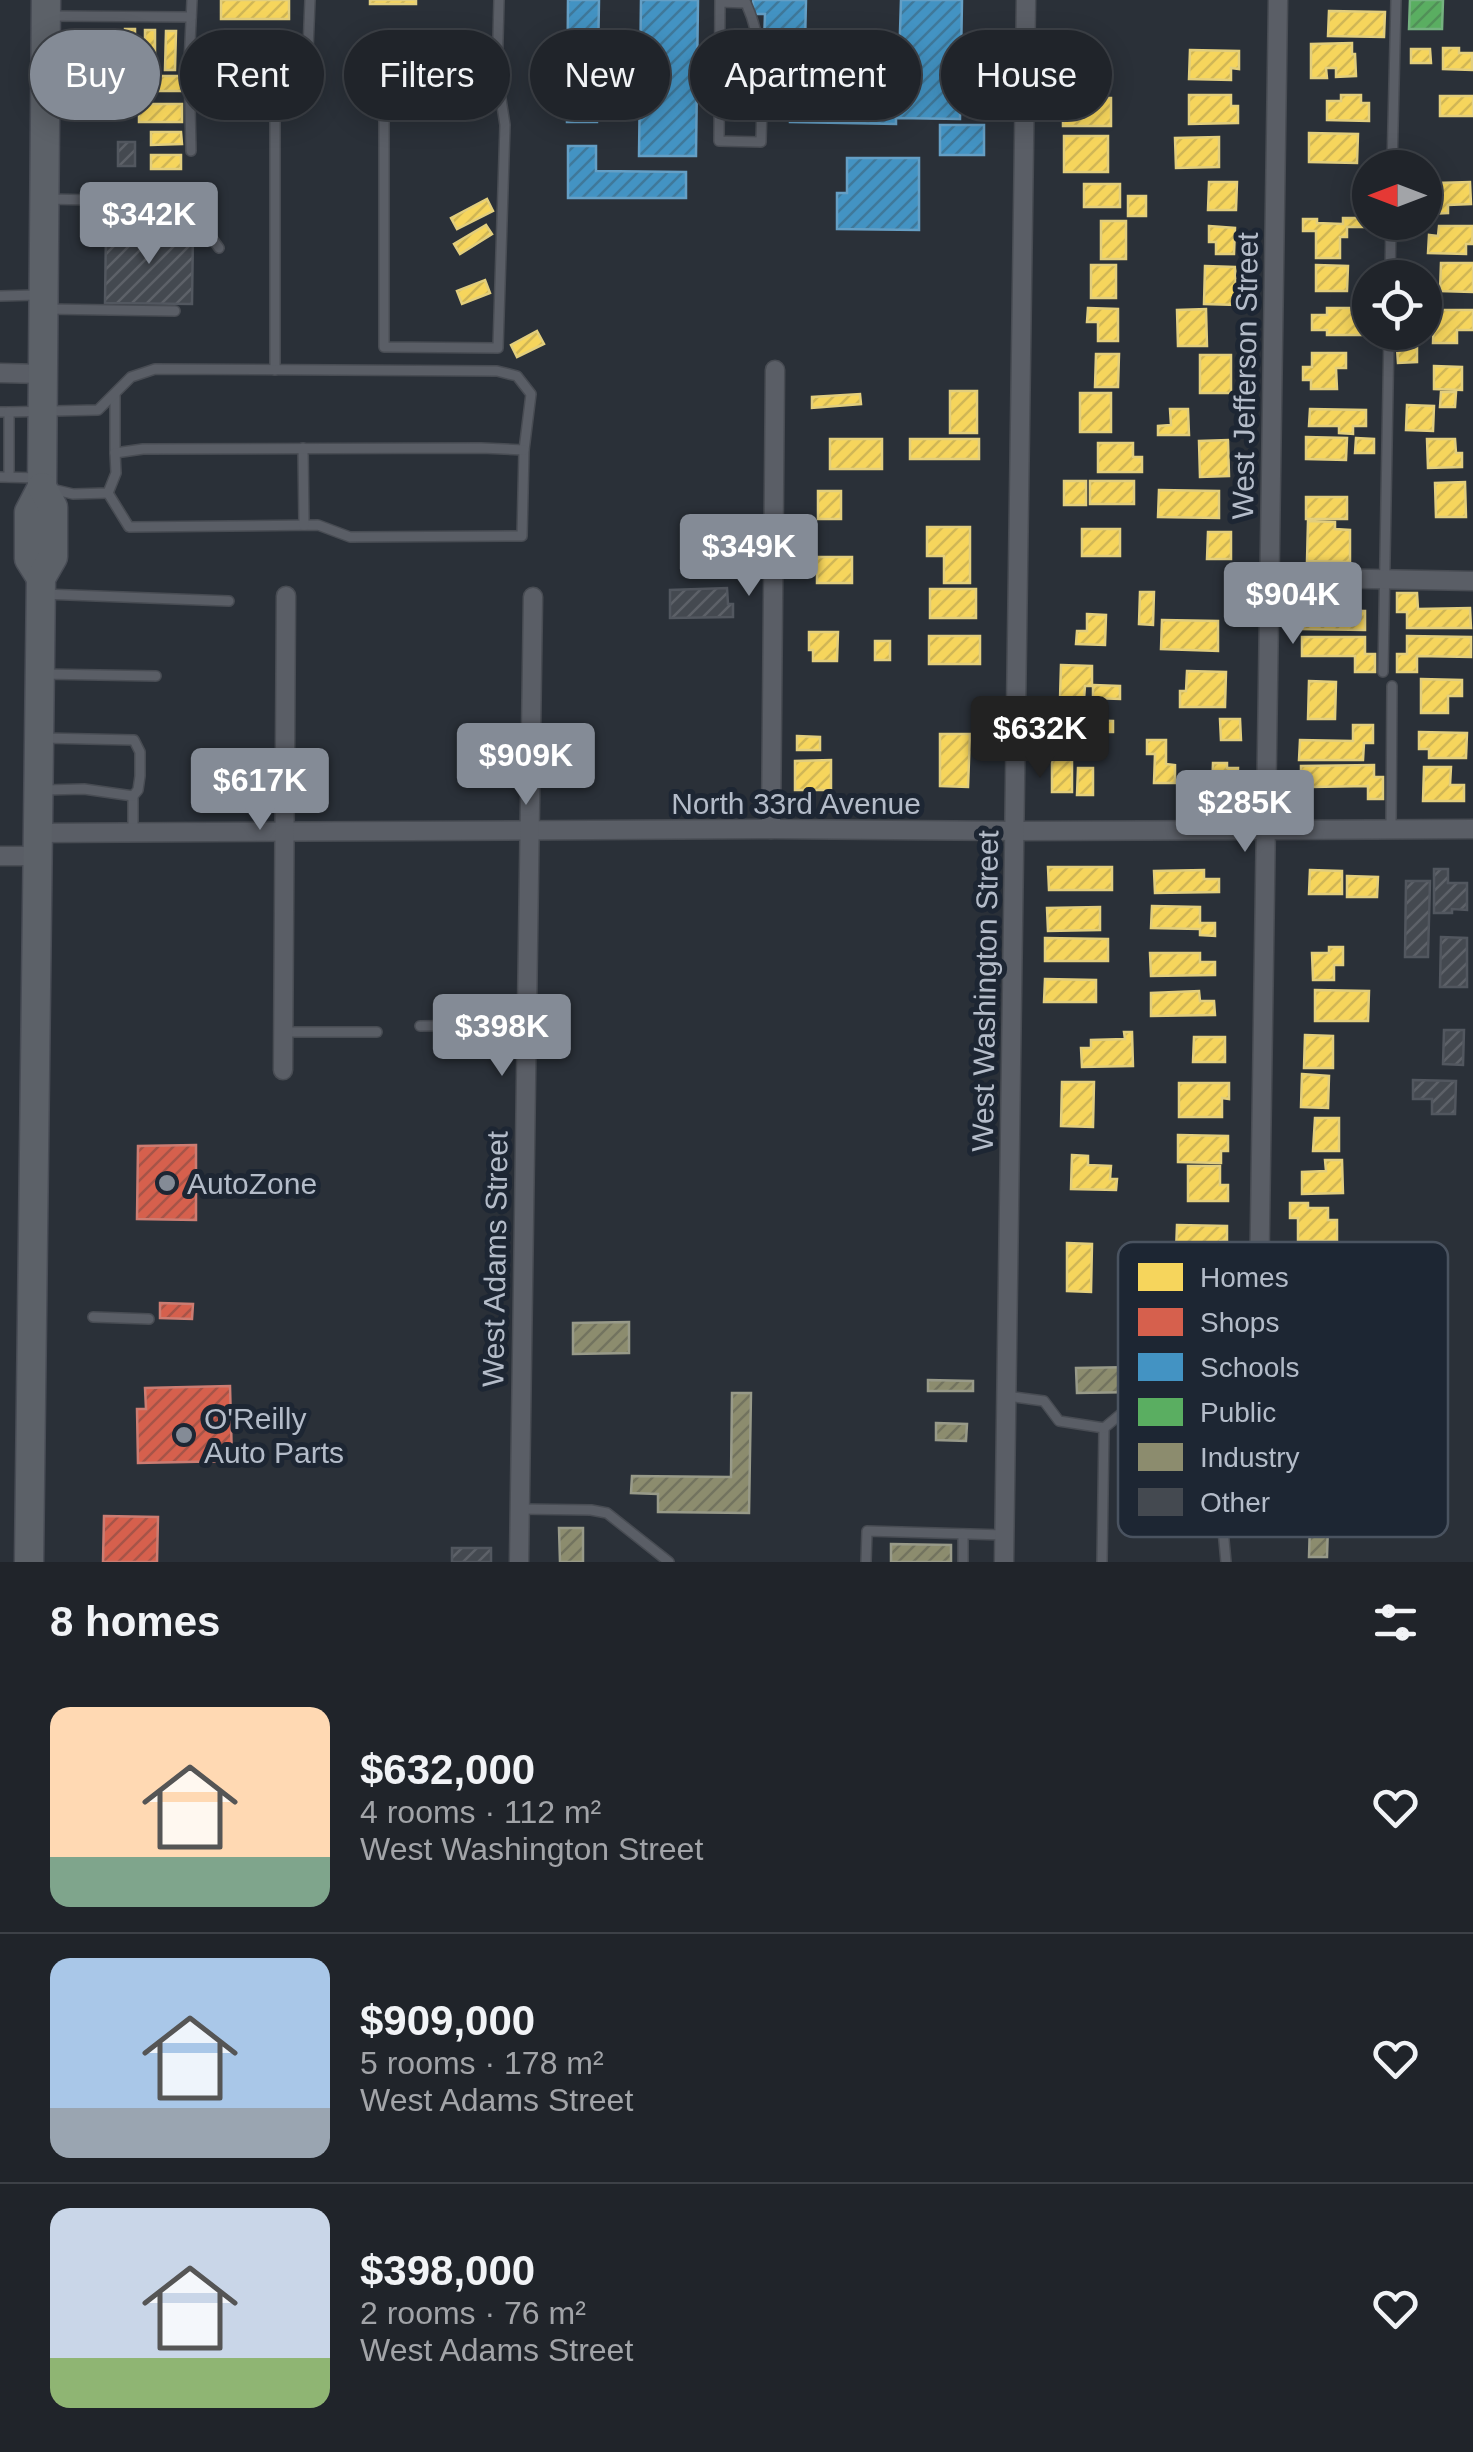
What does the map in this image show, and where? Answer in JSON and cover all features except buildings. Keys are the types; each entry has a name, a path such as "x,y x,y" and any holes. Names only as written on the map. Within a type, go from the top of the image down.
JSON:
{"main road":[{"path":"28,1556 40,586 53,557 53,507 42,482 45,8"}],"street":[{"name":"West Washington Street","path":"1004,1562 1026,0"},
{"name":"West Jefferson Street","path":"1260,1242 1278,0"},
{"path":"771,828 774,370"},
{"path":"0,374 43,374"},
{"path":"1270,578 1473,581"},
{"path":"283,1070 286,596"},
{"name":"West Adams Street","path":"519,1562 533,598"},
{"name":"North 33rd Avenue","path":"0,856 36,845 133,833 771,828 1016,832 1473,829"}],"lane":[{"path":"190,30 192,0"},
{"path":"309,30 310,0"},
{"path":"499,0 499,30"},
{"path":"1392,150 1396,0"},
{"path":"720,1 746,2 756,23 762,62 761,142 719,141 720,1"},
{"path":"45,8 191,16"},
{"path":"498,80 505,126 498,348 384,347 384,84 498,80"},
{"path":"190,120 191,151"},
{"path":"274,370 275,120"},
{"path":"44,199 186,202 219,248"},
{"path":"0,296 175,311"},
{"path":"1383,672 1389,350"},
{"path":"155,369 497,371 517,376 531,394 524,450 522,536 350,537 318,525 128,528 108,493 73,494 42,482 4,477 4,412 98,410 131,378 155,369"},
{"path":"108,493 116,474 115,395"},
{"path":"115,452 143,448 524,450"},
{"path":"303,448 304,525"},
{"path":"40,586 229,601"},
{"path":"39,674 156,676"},
{"path":"1391,831 1392,686"},
{"path":"38,738 134,740 140,752 140,776 133,796 133,833"},
{"path":"37,790 84,789 133,796"},
{"path":"420,1026 492,1025 526,1034"},
{"path":"283,1032 376,1032"},
{"path":"92,1318 149,1318"},
{"path":"1007,1396 1044,1400 1059,1421 1104,1428 1118,1416"},
{"path":"1102,1562 1104,1428"},
{"path":"520,1509 607,1513 669,1562"},
{"path":"866,1562 867,1531 1005,1535"},
{"path":"963,1534 963,1562"},
{"path":"1224,1537 1226,1562"}],"place":[{"name":"AutoZone","path":"167,1183"},
{"name":"O'Reilly Auto Parts","path":"184,1435"}]}
